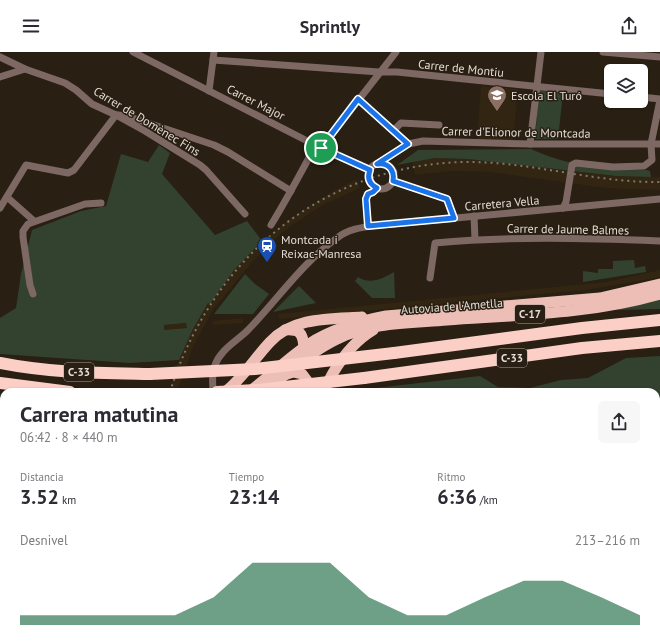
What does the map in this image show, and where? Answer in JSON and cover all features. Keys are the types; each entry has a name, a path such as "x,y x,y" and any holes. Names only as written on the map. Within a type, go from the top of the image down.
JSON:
{"highway":[{"name":"Autovia de l'Ametlla","path":"304,348 339,329 360,321 386,316 600,298 660,284"},
{"name":"Autovia de l'Ametlla","path":"269,388 309,355 337,338 359,331 380,326 606,307 660,294"},
{"path":"230,388 236,383 270,341 280,333 297,324 320,320 386,316"},
{"name":"C-33","path":"4,364 79,372 150,374 255,369 394,353 582,328 660,320"},
{"path":"324,388 334,371 353,346 361,338 380,326"},
{"path":"285,330 294,330 301,334 304,348"},
{"name":"C-33","path":"276,388 364,378 582,348 660,341"},
{"name":"C-17","path":"254,388 304,348"},
{"path":"287,374 293,372 302,374 308,382 309,388"},
{"name":"C-33","path":"2,384 36,388"}],"street":[{"name":"Carrer Major","path":"133,52 319,146 370,170"},
{"path":"270,225 296,180 319,146 396,52"},
{"path":"530,144 541,52"},
{"path":"603,52 660,57"},
{"path":"209,91 213,56"},
{"name":"Carrer de Montiu","path":"213,56 379,72 397,72 604,93"},
{"name":"Carrer de Domènec Fins","path":"0,57 25,69 65,83 76,90 92,104 145,131 203,167 245,214"},
{"path":"0,77 25,69"},
{"path":"563,208 566,202 572,164 576,163 613,167 644,166 652,160 652,144 660,99 648,98"},
{"path":"358,99 408,144"},
{"path":"0,208 3,196 26,165 68,174 74,170 116,115 127,116 201,140 228,152 291,191"},
{"path":"393,131 401,123 439,125"},
{"name":"Carrer d'Elionor de Montcada","path":"377,164 408,144 423,141 530,144 660,144"},
{"path":"377,164 385,164 392,169 394,173 392,184 385,189 373,187 369,181 368,177 370,170 377,164"},
{"path":"393,181 447,199 454,218"},
{"path":"368,226 366,199 368,194 377,188"},
{"path":"3,196 34,221"},
{"name":"Carretera Vella","path":"214,388 214,365 226,349 247,331 294,277 337,237 368,226 660,199"},
{"path":"33,294 30,285 23,237 23,231 28,224 85,204 101,203"},
{"path":"474,216 475,239"},
{"name":"Carrer de Jaume Balmes","path":"430,278 435,243 475,239 575,238 660,241"}],"shaded area":[{"name":"Escola El Turó","path":"481,86 518,89 513,141 477,139"},
{"path":"435,158 468,159 616,176 660,177 660,190 606,188 490,172 451,171 415,175 412,162"},
{"path":"356,179 360,188 323,205 292,225 278,236 252,262 213,310 193,347 178,388 169,388 179,360 193,329 208,303 210,304 234,270 259,244 292,217"},
{"path":"660,270 660,277 586,290 279,319 279,314 606,282"},
{"path":"243,318 243,323 213,325 212,321"},
{"path":"187,323 187,328 164,330 164,325"}],"green space":[{"path":"539,90 563,93 558,139 535,139"},
{"path":"159,145 170,153 162,174 215,235 247,221 262,241 234,270 210,304 208,303 193,329 179,360 130,363 0,354 0,318 16,308 21,274 32,230 81,211 106,206 121,154 148,162","holes":["186,323 187,328 164,330 164,325"]},
{"path":"531,149 545,155 588,166 647,170 650,171 651,177 616,176 468,159 435,158 397,165 418,150"},
{"path":"634,260 635,268 645,266 646,272 583,282 583,271 598,273 598,269 613,269 613,261"},
{"path":"394,272 395,298 372,298 355,281 358,277 367,281 372,281 385,277"},
{"path":"245,274 255,284 269,294 253,314 214,314"},
{"path":"299,286 316,303 273,312"},
{"path":"660,297 660,309 618,310"},
{"path":"660,356 660,388 530,388 561,380 588,378 626,358"},
{"path":"480,376 498,387 530,388 376,388"}],"railway":[{"path":"172,388 189,344 213,300 244,262 280,228 320,201 364,180 413,167 464,162 513,165 611,179 660,182"}],"place":[{"name":"Escola El Turó","path":"497,112"},
{"name":"Montcada i Reixac-Manresa","path":"267,263"}],"route":[{"path":"358,99 408,144 377,164 385,164 392,169 394,173 393,181 447,199 452,209 454,218 368,226 366,199 368,194 377,188 373,187 369,181 368,177 370,170 321,148 358,99"}]}
